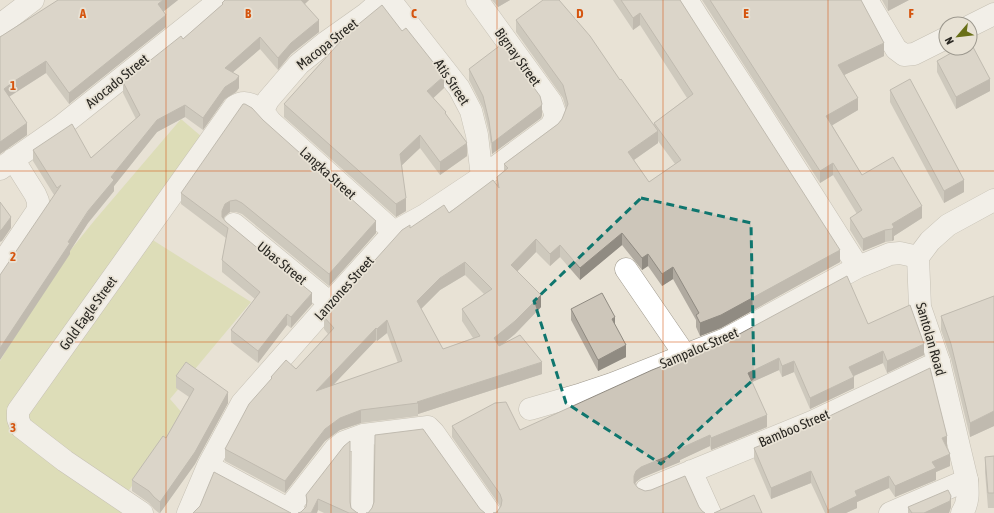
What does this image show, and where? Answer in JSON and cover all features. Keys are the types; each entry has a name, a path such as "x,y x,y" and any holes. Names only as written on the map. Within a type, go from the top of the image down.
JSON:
{"street":[{"path":"0,25 33,0"},
{"name":"Avocado Street","path":"0,266 38,210 38,201 7,164 60,127 220,0"},
{"name":"Macopa Street","path":"263,111 268,100 299,64 325,43 366,14 382,0"},
{"name":"Atis Street","path":"390,0 460,88 471,111 477,135 482,177"},
{"name":"Bignay Street","path":"477,0 551,102 556,116"},
{"path":"688,0 858,267"},
{"path":"867,0 896,49 904,55 914,54 938,42"},
{"path":"978,22 994,14"},
{"name":"Gold Eagle Street","path":"142,513 65,460 21,427 18,419 18,410 232,110 240,103 246,102 263,111"},
{"name":"Langka Street","path":"263,111 271,122 394,232"},
{"name":"Lanzones Street","path":"188,513 208,466 242,403 330,302 394,232 425,215 482,177 550,126 556,116"},
{"path":"918,257 930,241 948,224 994,200"},
{"name":"Ubas Street","path":"234,224 330,302"},
{"name":"Sampaloc Street","path":"530,408 612,384 726,339 858,267 890,254 900,253 918,257"},
{"name":"Santolan Road","path":"918,257 920,307 939,362 967,480 968,494 966,506 962,513"},
{"path":"626,269 685,355"},
{"name":"Bamboo Street","path":"646,490 812,422 939,362"},
{"path":"208,466 291,511 335,449 344,442 363,435 428,427 434,433 490,513"},
{"path":"362,513 363,435"},
{"path":"691,471 710,513"},
{"path":"890,513 967,480"}],"highlighted area":[{"path":"641,198 751,223 754,379 661,464 566,403 534,301"}],"green space":[{"path":"181,119 216,149 140,232 251,302 170,399 183,414 117,507 125,513 0,513 0,361 48,278 94,221"}],"building":[{"path":"58,0 163,0 158,4 166,15 69,93 46,61 13,82 4,89 27,123 0,142 0,37"},
{"path":"225,0 301,0 319,20 291,43 278,58 260,37 225,68 239,76 236,80 225,87 203,118 185,105 157,120 111,177 114,180 88,211 68,242 70,243 0,348 0,275 61,185 57,188 33,150 72,124 91,158 140,115 123,82 181,36 183,39 223,4 222,3"},
{"path":"543,0 559,0 590,36 620,80 621,79 658,131 628,152 649,182 681,160 654,123 693,94 640,13 633,18 621,0 680,0 840,250 721,315 700,323 696,315 699,313 673,267 662,274 648,254 642,258 622,233 580,268 560,245 550,254 536,239 511,265 541,295 515,321 494,338 499,346 520,335 542,362 417,402 418,403 361,410 340,418 325,429 285,481 225,449 249,404 286,360 296,369 334,328 324,317 402,230 410,225 410,228 444,205 449,213 493,180 499,188 497,177 508,168 504,164 558,124 562,119 568,104 563,85 516,20","holes":["465,262 492,289 462,309 480,336 443,349 417,301 440,278","387,320 402,361 316,391 376,328 377,329"]},
{"path":"710,0 861,0 884,43 838,65 858,98 826,116 862,175 893,157 922,206 892,224 894,227 892,229 885,230 863,239 850,218 862,210 833,163 820,171"},
{"path":"382,5 402,31 406,28 444,76 427,91 446,112 445,113 467,143 440,162 420,135 400,154 406,198 396,204 284,104 349,32"},
{"path":"502,44 540,96 542,104 492,143 483,96 469,69"},
{"path":"946,56 978,56 990,79 956,97 937,61"},
{"path":"910,79 964,180 944,191 890,90"},
{"path":"243,104 252,108 263,120 376,221 329,274 242,203 236,200 225,204 222,211 222,217 226,222 312,293 291,317 287,314 258,351 231,330 260,292 222,260 228,228 181,193"},
{"path":"0,202 11,217 0,231"},
{"path":"847,276 868,324 910,305 924,344 887,361 883,351 849,367 854,377 810,398 794,361 782,366 779,358 748,373 767,415 711,438 710,435 679,449 680,451 641,467 636,471 634,476 634,483 638,488 645,491 685,476 699,507 705,513 493,513 497,512 501,506 502,500 500,494 452,426 495,403 506,402 520,430 652,370 732,338"},
{"path":"602,293 615,317 612,319 626,345 598,360 571,309"},
{"path":"994,296 994,411 970,423 951,344 941,316"},
{"path":"186,362 228,392 195,452 160,502 149,491 132,480 163,436 166,438 194,389 176,376"},
{"path":"930,368 947,436 942,438 950,454 932,462 936,468 895,486 889,476 855,491 857,496 828,510 811,471 771,488 754,448 817,422"},
{"path":"423,429 480,509 485,513 368,513 374,502 375,435"},
{"path":"350,441 350,502 351,508 358,513 349,513 318,499 311,513 298,513 306,507 306,495 344,446"},
{"path":"994,456 994,493 988,493 985,457"},
{"path":"214,472 291,513 193,513 200,506"},
{"path":"948,490 951,496 950,501 924,513 912,513 908,507"},
{"path":"754,495 762,513 714,513"}]}
